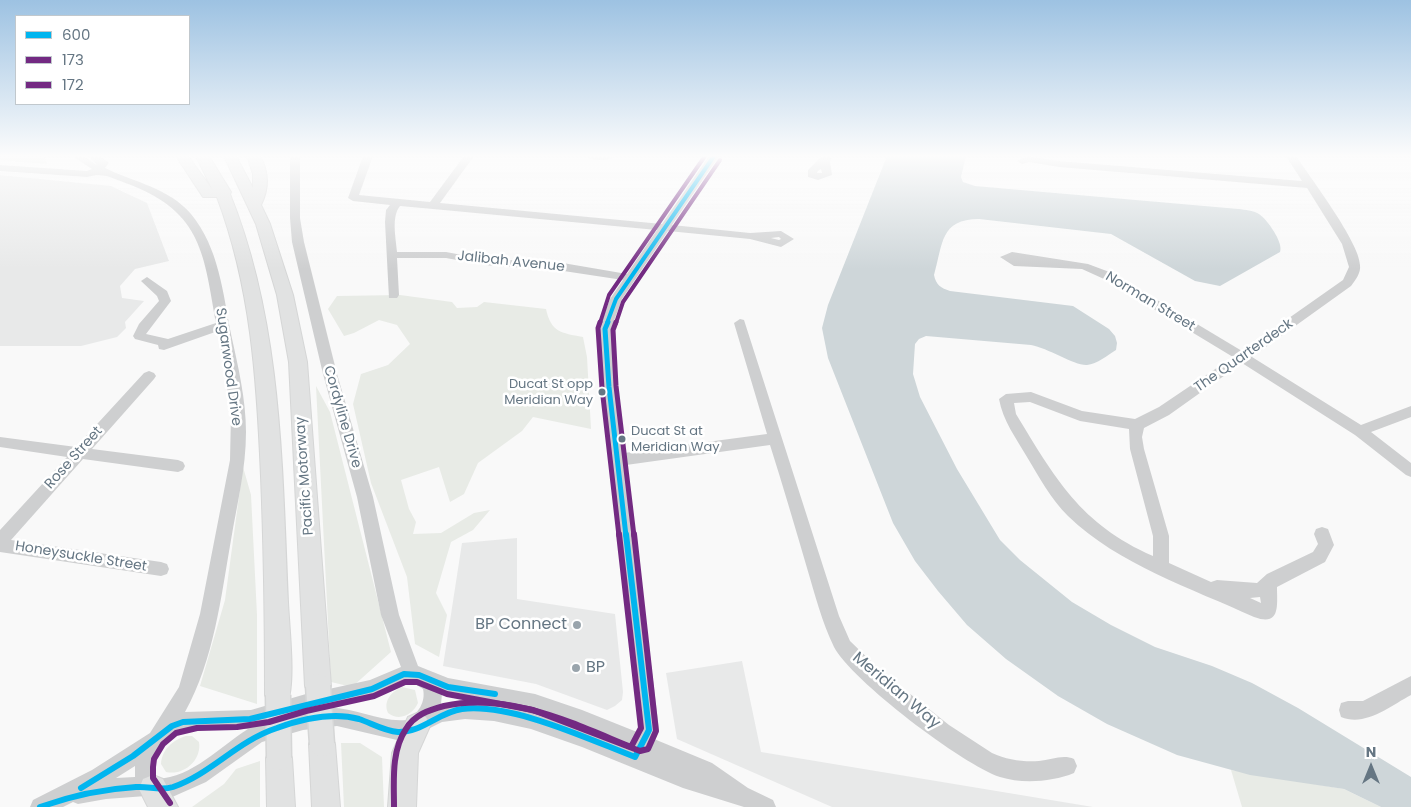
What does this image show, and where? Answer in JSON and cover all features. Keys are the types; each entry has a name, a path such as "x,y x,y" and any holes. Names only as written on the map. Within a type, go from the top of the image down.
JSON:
{"highway":[{"path":"225,194 239,238 261,330 270,436 275,550 281,807"},
{"name":"Pacific Motorway","path":"250,194 255,204 285,295 298,362 326,807"},
{"path":"255,204 259,194"},
{"path":"402,807 405,753 419,725"}],"street":[{"name":"Sugarwood Drive","path":"155,794 144,775 145,761 186,690 196,662 213,593 237,466 238,415 212,265 202,237 185,213 158,194"},
{"name":"Cordyline Drive","path":"295,194 295,218 300,250 330,374 365,497 390,615 419,676 433,692 433,700 419,725"},
{"path":"355,194 353,198 750,236"},
{"path":"433,206 442,194"},
{"path":"638,750 649,730 647,696 609,387 605,329 611,309 688,194"},
{"name":"The Quarterdeck","path":"1137,425 1164,411 1351,280 1355,271 1354,258 1348,244 1314,194"},
{"path":"393,295 391,210 397,202"},
{"name":"Jalibah Avenue","path":"391,255 446,255 484,262 557,266 630,278"},
{"name":"Norman Street","path":"1052,263 1084,266 1098,270 1243,357 1257,368 1360,431 1411,471"},
{"path":"147,281 163,294 165,301 161,309 140,331 139,336 166,345 223,325"},
{"name":"Meridian Way","path":"740,323 774,439 830,616 844,646 865,668 961,746 998,766 1028,773 1067,766"},
{"name":"Rose Street","path":"0,541 149,376"},
{"path":"1161,568 1162,541 1137,449 1135,437 1137,425 1080,416 1031,397 1009,397 1006,399 1010,414 1045,475 1072,510 1108,540 1161,568 1253,609 1264,612 1270,607 1269,586 1273,579 1322,555 1326,545 1322,534"},
{"path":"1360,431 1411,412"},
{"path":"618,460 774,439"},
{"path":"0,442 178,466"},
{"name":"Honeysuckle Street","path":"0,545 161,569"},
{"path":"40,807 65,797 111,771 183,722 250,719 372,688 396,676 419,676 448,687 535,703 582,719 699,785 741,795 766,807"},
{"path":"1348,710 1365,710 1411,685"},
{"path":"65,797 106,789 155,794 180,786 258,735 295,722 315,718 351,718 398,732 454,710 479,709 552,726 638,750"}],"shaded area":[{"path":"0,194 127,194 147,203 169,261 135,269 120,286 122,298 144,301 125,322 126,328 117,337 81,346 0,346"},
{"path":"872,194 1063,194 1249,210 1262,217 1277,237 1281,248 1280,252 1220,286 1195,281 1111,234 979,219 957,223 945,235 942,244 934,275 939,286 950,291 1073,306 1109,329 1115,336 1116,350 1098,361 1082,365 1031,345 926,336 919,339 915,344 913,374 920,397 957,469 1000,540 1020,560 1072,602 1111,625 1155,647 1212,666 1252,683 1298,708 1411,777 1411,807 1381,807 1344,789 1250,775 1177,755 1107,724 1058,696 1006,659 967,625 938,591 915,561 893,523 828,358 822,328 828,305"},
{"path":"400,295 452,302 457,308 477,307 484,302 546,309 554,327 563,332 583,337 587,357 591,429 533,417 522,431 478,463 464,494 450,502 439,467 401,480 409,509 416,522 413,534 441,533 474,513 490,510 473,530 451,542 436,593 447,615 439,657 415,644 407,577 371,483 353,404 361,374 388,365 410,344 397,325 379,320 344,336 328,309 337,296"},
{"path":"316,386 330,412 391,652 352,687 331,682"},
{"path":"243,467 251,495 257,615 257,704 200,686 225,600"},
{"path":"517,538 517,599 615,614 623,692 622,700 615,706 607,710 536,684 443,666 462,543"},
{"path":"742,661 761,752 1093,807 832,807 677,739 666,673"},
{"path":"402,687 415,690 418,703 406,716 397,717 388,713 387,701 394,691"},
{"path":"186,736 192,736 199,742 198,755 185,769 173,773 166,772 161,764 163,754 169,746"},
{"path":"341,743 360,743 382,757 384,807 344,807"},
{"path":"260,761 260,807 192,807 224,784 236,769"},
{"path":"1231,770 1344,789 1381,807 1242,807"}],"transit line":[{"name":"172","path":"394,807 397,749 406,728 415,717 424,712 461,703 486,702 511,705 561,719 631,747 641,728 602,388 598,328 609,295 679,194"},
{"name":"600","path":"40,807 80,795 107,790 149,786 159,789 171,788 184,783 244,742 257,736 290,724 325,717 340,716 353,718 400,732 415,728 446,713 464,709 484,709 551,725 635,757 649,730 609,387 605,329 616,299 688,194"},
{"name":"173","path":"170,803 153,778 153,767 154,759 163,744 176,733 197,728 237,727 269,722 306,711 374,696 405,682 417,682 447,694 533,710 579,726 640,751 648,749 656,731 652,679 616,386 613,330 623,302 697,194"},
{"name":"600","path":"81,788 133,756 172,726 183,722 250,719 372,689 404,674 419,675 448,687 495,694"}],"place":[{"name":"Ducat St opp Meridian Way","path":"602,392"},
{"name":"Ducat St at Meridian Way","path":"622,439"},
{"name":"BP Connect","path":"577,625"},
{"name":"BP","path":"576,668"}]}
